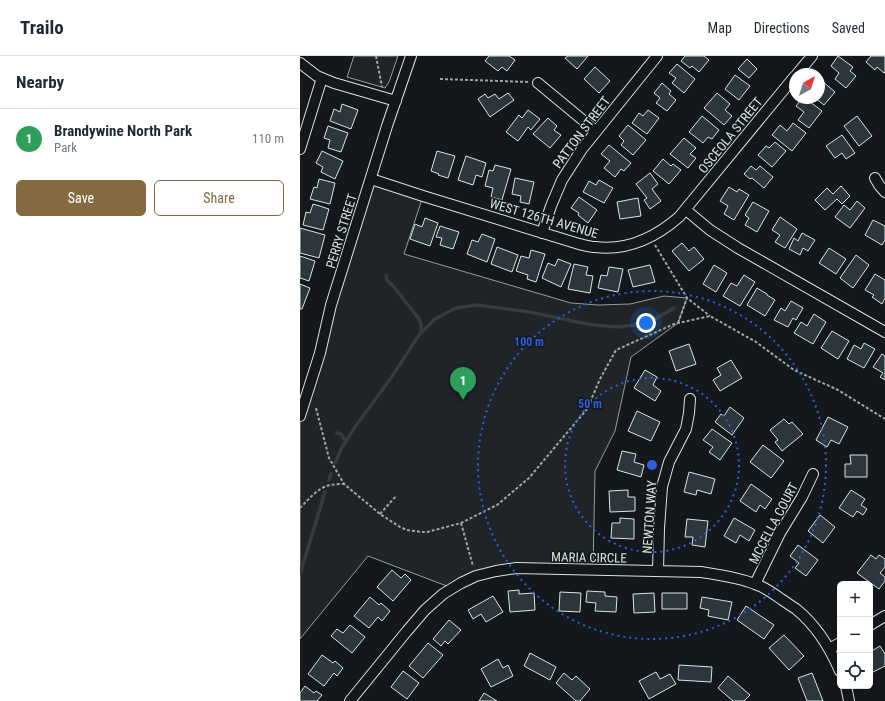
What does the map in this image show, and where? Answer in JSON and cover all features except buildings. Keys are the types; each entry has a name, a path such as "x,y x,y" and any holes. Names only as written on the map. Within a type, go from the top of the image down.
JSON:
{"street":[{"name":"PERRY STREET","path":"300,413 320,353 331,305 411,56"},
{"name":"PATTON STREET","path":"542,233 562,180 582,149 657,56"},
{"name":"OSCEOLA STREET","path":"802,68 812,56"},
{"path":"300,63 317,76 334,83 396,102"},
{"path":"300,149 322,78"},
{"path":"538,83 596,131"},
{"name":"OSCEOLA STREET","path":"686,210 789,84"},
{"path":"875,178 885,192"},
{"name":"WEST 126TH AVENUE","path":"371,179 542,233 594,247 622,246 651,237 673,222 686,210"},
{"path":"686,210 710,230 738,248 885,332"},
{"name":"NEWTON WAY","path":"658,571 662,487 669,462 686,429 690,399"},
{"name":"MCCELLA COURT","path":"755,584 780,533 802,497 813,474"},
{"name":"MARIA CIRCLE","path":"350,701 425,610 443,594 460,583 476,576 516,568 701,572 728,576 755,584 769,590 797,610 816,630 837,664"},
{"path":"873,623 885,616"},
{"path":"829,649 837,644"},
{"path":"847,689 850,701"}],"path":[{"path":"376,56 384,98"},
{"path":"440,79 538,83"},
{"path":"651,237 687,298 710,316 756,342 794,370 838,390 885,419"},
{"path":"678,323 687,298"},
{"path":"316,408 329,458 344,484 380,514 400,527 407,530 427,532 461,523 498,505 529,478 587,409 600,379 616,350 674,324 710,316"},
{"path":"300,508 322,487 332,484 344,484"},
{"path":"380,514 396,496"},
{"path":"461,523 476,576"}],"shaded area":[{"path":"354,56 398,56 389,82 385,88 347,77"},
{"path":"371,179 423,196 404,254 571,303 598,305 630,304 664,296 687,298 678,323 631,357 615,431 595,471 593,570 516,568 452,588 368,556 300,639 300,416"}],"waterway":[{"path":"386,275 387,280 419,319 421,324 421,333"},
{"path":"335,463 341,449 355,427 391,378 419,335 435,319 456,308 477,305 529,312 593,325 619,327 641,324 657,318 674,308"},
{"path":"337,433 341,434 346,442"},
{"path":"329,480 331,474"},
{"path":"300,574 325,492"}],"place":[{"name":"Brandywine North Park","path":"463,400"}]}
